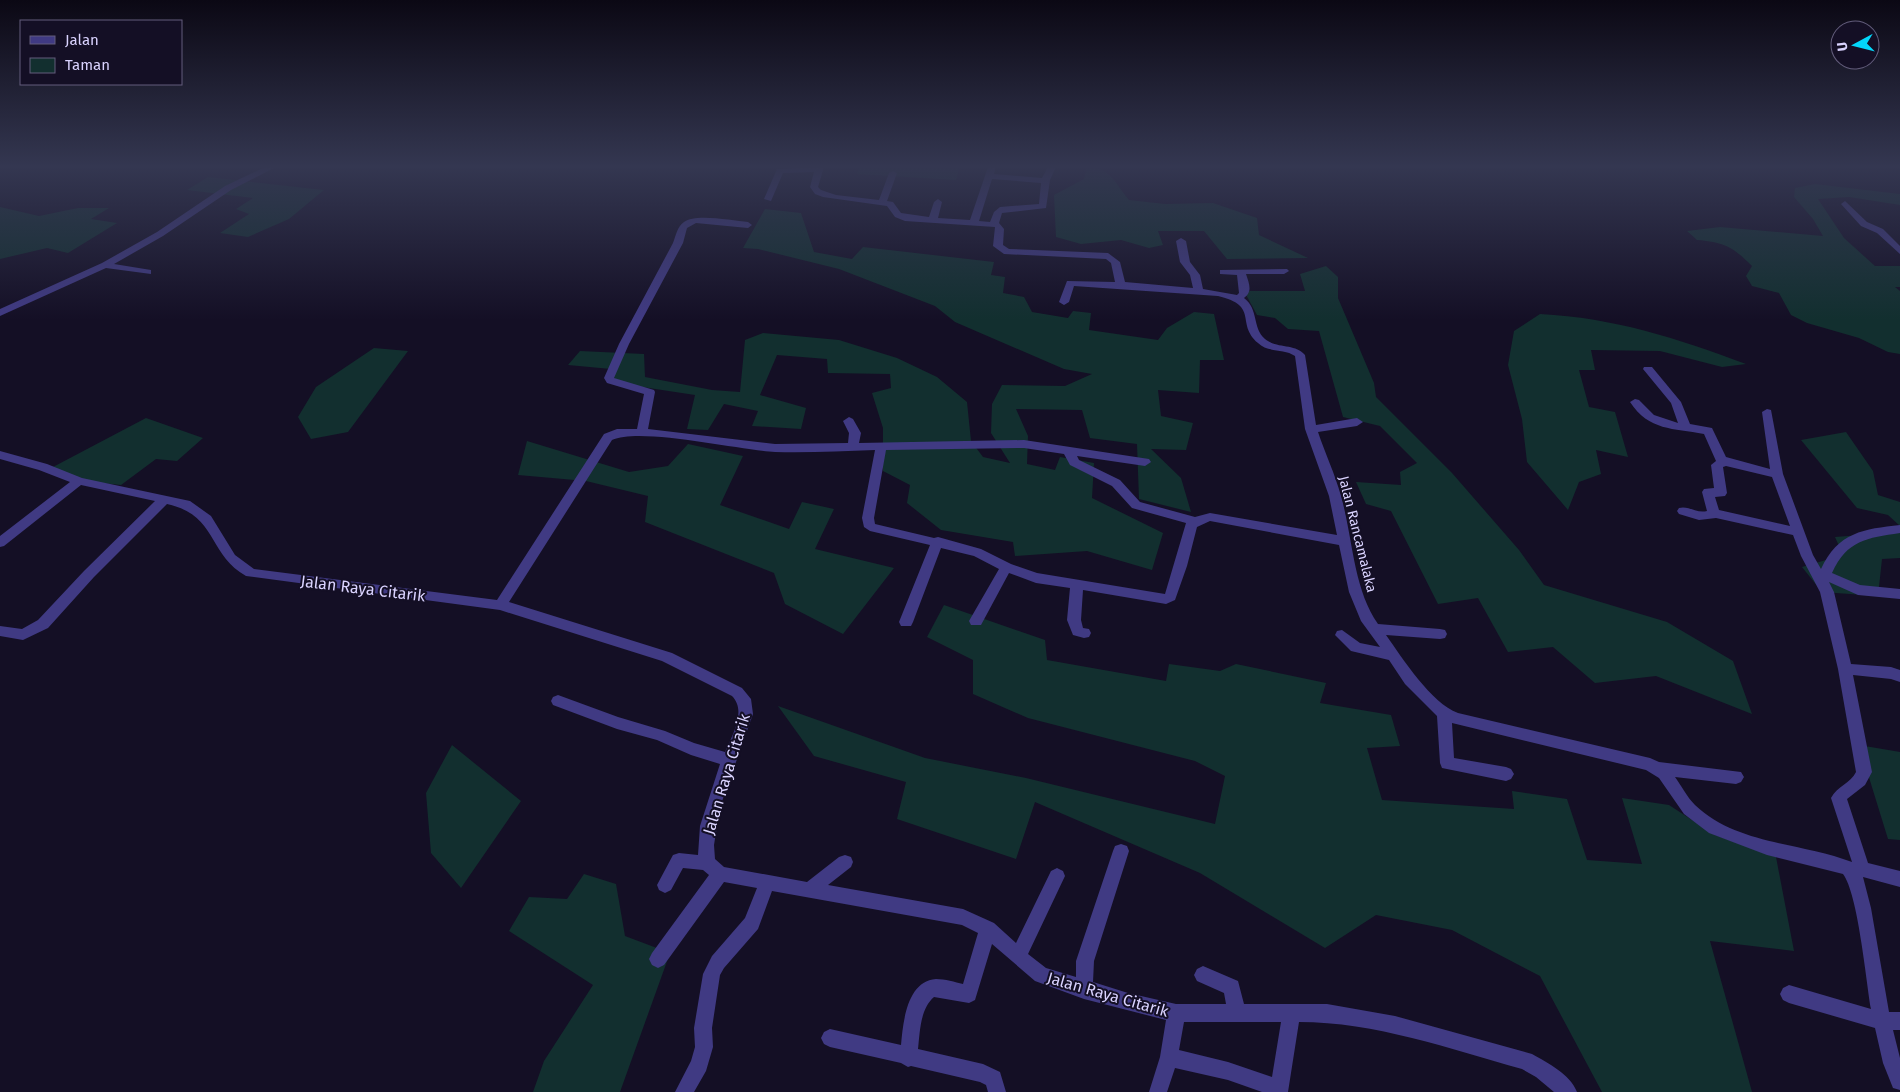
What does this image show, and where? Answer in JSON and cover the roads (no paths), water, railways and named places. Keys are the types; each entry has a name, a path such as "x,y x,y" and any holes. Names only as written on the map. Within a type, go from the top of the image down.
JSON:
{"street":[{"path":"0,313 5,307 105,265 160,234 184,218"},
{"path":"912,218 994,224 1000,227 997,245 1003,250 1108,256 1115,262 1121,285"},
{"path":"974,222 975,218"},
{"path":"994,224 997,218"},
{"path":"1858,218 1864,224 1880,231 1898,248"},
{"path":"642,432 650,392 611,381 609,378 624,344 678,243 683,227 687,222 696,220 748,225"},
{"path":"1181,241 1185,262 1195,274 1199,292"},
{"path":"105,265 148,272"},
{"path":"1223,272 1284,271"},
{"path":"1064,302 1070,283 1121,285 1199,292 1238,298 1244,294 1245,288 1241,272"},
{"name":"Jalan Rancamalaka","path":"1238,298 1251,314 1254,332 1260,341 1272,346 1294,350 1300,355 1311,429 1335,496 1356,592 1366,617 1390,655 1410,680 1444,714 1470,723 1627,758 1658,768 1736,777"},
{"path":"1648,369 1676,402 1685,427"},
{"path":"1635,402 1641,411 1654,421 1708,432 1721,459 1725,462 1777,474"},
{"path":"1767,412 1777,474 1807,556 1822,576 1846,669 1864,772 1860,782 1843,792 1839,798 1860,858 1855,869 1891,1021 1892,1063 1900,1081"},
{"path":"849,421 855,433 854,448"},
{"path":"1311,429 1358,422"},
{"path":"500,605 608,437 616,433 642,432 774,448 1024,444 1145,462"},
{"path":"881,447 868,518 870,527 938,541 977,552 1006,567 1036,578 1161,599 1170,597 1181,566 1192,524 1195,521"},
{"path":"1068,450 1074,462 1116,483 1136,506 1195,521 1210,516 1344,541"},
{"name":"Jalan Raya Citarik","path":"0,455 43,467 79,481 165,499 196,508 217,533 230,560 238,568 251,573 500,605 667,656 738,692 744,699 746,714 711,814 705,853 713,869 767,882 963,917 988,929 1041,975 1084,990 1176,1013 1327,1013 1355,1016 1432,1033 1525,1061 1543,1070 1568,1092"},
{"path":"1714,513 1708,492 1721,493 1717,465 1725,462"},
{"path":"0,543 79,481"},
{"path":"2,631 23,635 43,624 89,574 165,499"},
{"path":"1683,511 1707,517 1714,513 1798,532"},
{"path":"1822,576 1832,557 1857,536 1900,530"},
{"path":"906,622 938,541"},
{"path":"976,621 1006,567"},
{"path":"1822,576 1858,590 1900,594"},
{"path":"1077,585 1074,624 1078,631 1084,633"},
{"path":"1374,629 1440,634"},
{"path":"1342,635 1356,647 1390,655"},
{"path":"1846,669 1900,676"},
{"path":"558,701 617,723 660,735 691,750 730,760"},
{"path":"1444,714 1447,763 1506,774"},
{"path":"1658,768 1689,809 1715,828 1747,842 1900,879"},
{"path":"1084,990 1084,961 1121,851"},
{"path":"658,959 713,869 685,859 678,860 665,885"},
{"path":"811,889 845,862"},
{"path":"1018,957 1050,894 1057,876"},
{"path":"684,1092 704,1047 703,1028 712,974 718,962 752,923 767,882"},
{"path":"908,1058 916,1008 921,995 928,990 936,988 969,994 988,929"},
{"path":"1203,975 1232,987 1237,1014"},
{"path":"1788,994 1891,1021"},
{"path":"1158,1092 1169,1057 1176,1013"},
{"path":"1169,1057 1228,1071 1279,1090 1290,1014"},
{"path":"830,1038 908,1058 983,1073 993,1079 997,1092"}]}
